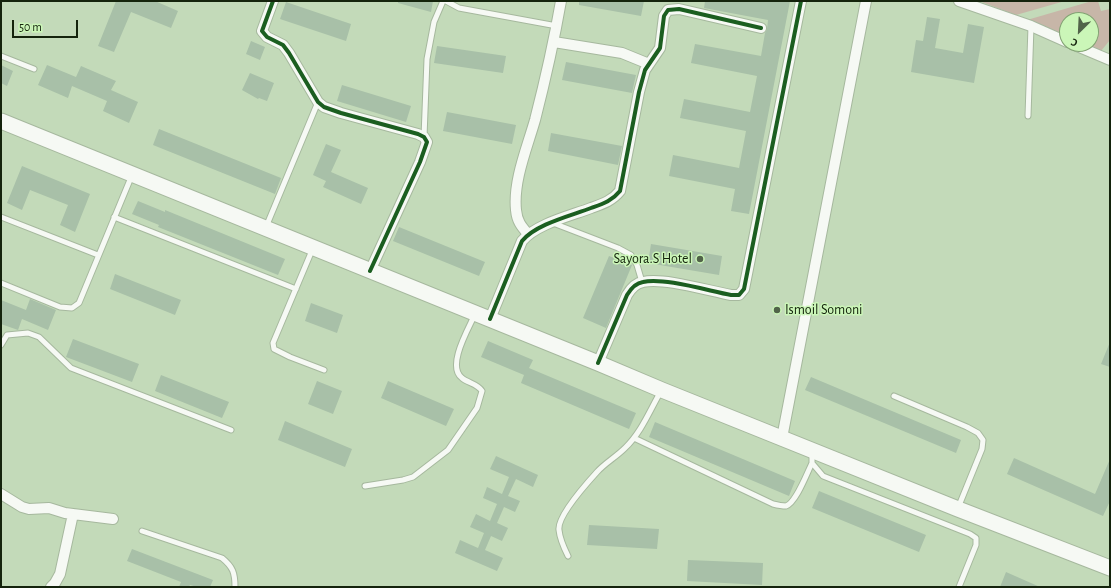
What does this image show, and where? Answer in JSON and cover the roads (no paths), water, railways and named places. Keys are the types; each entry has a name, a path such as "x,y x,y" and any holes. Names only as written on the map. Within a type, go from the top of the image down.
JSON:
{"main road":[{"path":"1,121 782,438 812,457 958,509 1110,568"}],"street":[{"path":"273,1 262,30 267,37 283,45 318,102 324,107 341,113 418,134 424,137 427,142 370,271"},
{"path":"528,234 518,221 516,208 517,190 521,167 554,42 561,1"},
{"path":"598,363 627,295 632,288 642,282 666,282 731,295 739,295 744,289 801,1"},
{"path":"782,438 866,1"},
{"path":"960,1 1031,26 1059,38"},
{"path":"490,319 522,241 528,234 551,222 607,202 615,197 620,191 639,92 645,70 660,48 664,16 668,10 679,9 761,28"},
{"path":"554,42 622,52 649,64"},
{"path":"1091,52 1107,59 1110,49"},
{"path":"1,494 22,507 29,509 49,508 65,513 113,519"},
{"path":"52,587 60,574 73,514"}],"lane":[{"path":"424,137 427,59 434,22 444,1 459,8 557,26"},
{"path":"1028,116 1031,26"},
{"path":"1,56 34,69"},
{"path":"265,228 318,102"},
{"path":"1,283 60,307 72,308 79,303 132,174"},
{"path":"1,217 98,255"},
{"path":"114,217 296,290"},
{"path":"551,222 631,255 637,265 642,282"},
{"path":"313,248 273,343 274,349 324,370"},
{"path":"365,486 413,477 448,450 478,408 482,391 480,388 461,378 456,372 459,351 476,313"},
{"path":"1,345 7,335 28,333 39,337 71,368 231,430"},
{"path":"568,556 562,544 558,530 560,521 573,500 597,472 625,448 634,438 662,390"},
{"path":"894,396 967,427 978,433 983,440 982,449 958,509"},
{"path":"634,438 773,504 784,506 791,503 797,494 812,457"},
{"path":"812,457 824,476 970,534 976,538 976,545 958,587"},
{"path":"142,531 222,558 228,563 235,574 234,587"}],"place":[{"name":"Sayora.S Hotel","path":"700,259"},
{"name":"Ismoil Somoni","path":"777,310"}]}
